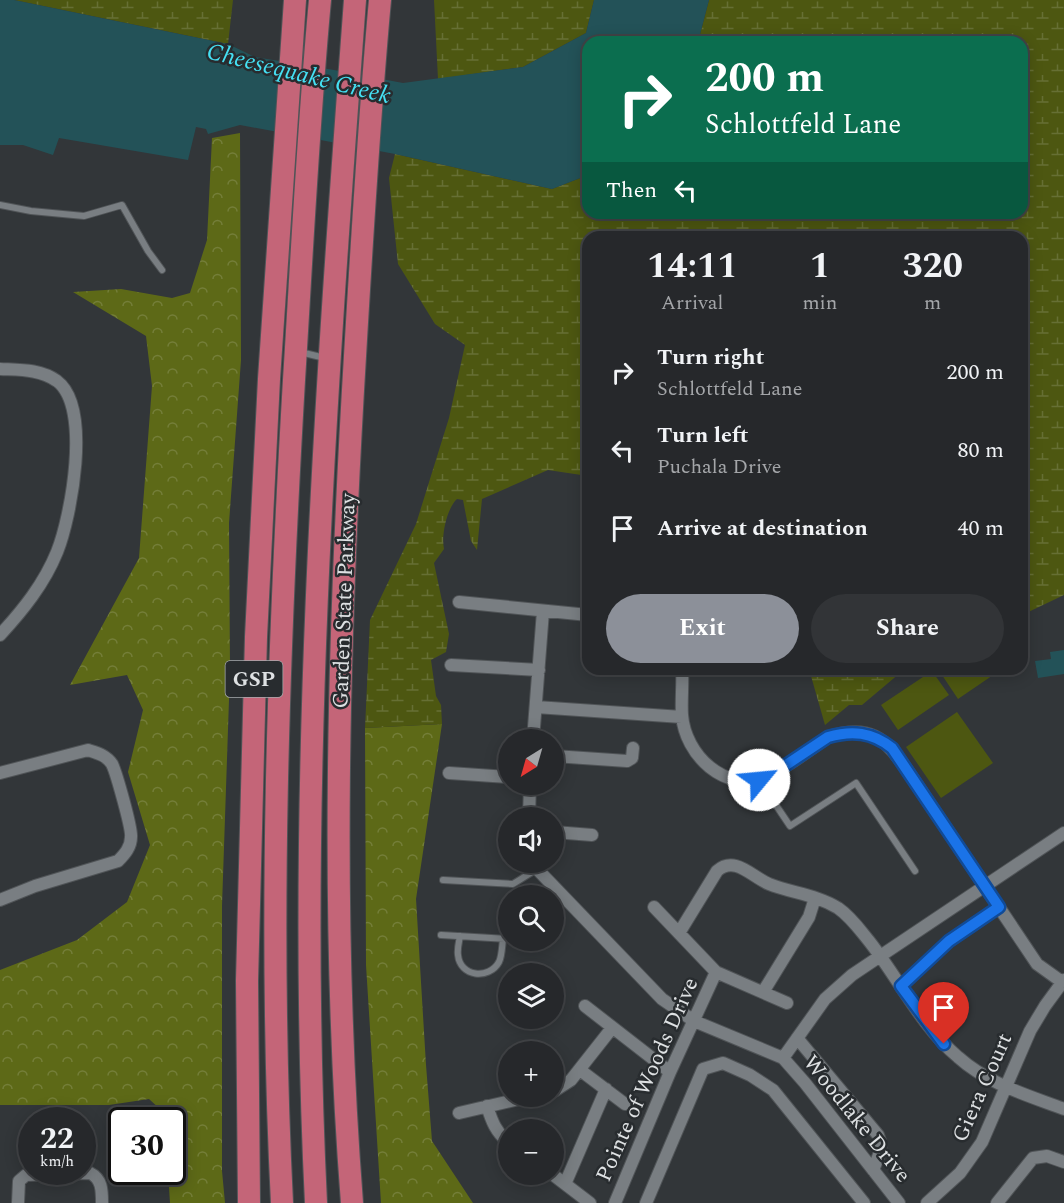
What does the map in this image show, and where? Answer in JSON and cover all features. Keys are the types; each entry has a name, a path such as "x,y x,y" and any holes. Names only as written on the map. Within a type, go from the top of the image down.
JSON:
{"highway":[{"name":"GSP","path":"249,1203 247,981 255,670 267,400 295,0"},
{"name":"GSP","path":"282,1203 277,1043 277,807 284,569 306,170 320,0"},
{"name":"Garden State Parkway","path":"316,1203 309,1008 310,765 318,541 355,0"},
{"name":"Garden State Parkway","path":"352,1203 342,1035 338,903 338,750 348,475 365,185 380,0"}],"street":[{"path":"0,369 32,370 59,382 73,406 76,430 72,497 57,552 31,599 0,635"},
{"path":"459,602 582,614"},
{"path":"534,729 543,611"},
{"path":"451,665 539,670"},
{"path":"682,675 682,717 691,745 710,768 737,782 768,777 828,737 850,732 873,735 892,748 1037,964 1063,981"},
{"path":"536,707 682,717"},
{"path":"564,757 627,761 632,758 633,748"},
{"path":"0,773 88,750 102,755 112,764 131,828 132,840 127,852 118,861 35,886 0,900"},
{"path":"449,773 498,776"},
{"path":"564,833 592,835"},
{"path":"783,1058 825,999 852,975 1064,833"},
{"path":"680,933 717,871 729,864 736,865 768,884 815,898 838,908 847,915 880,955 944,1044 957,1057 1006,1088 1064,1109"},
{"path":"763,992 809,917 815,898"},
{"name":"Woodlake Drive","path":"564,904 662,999 694,1021 783,1058 806,1083 899,1203"},
{"path":"654,906 716,972 787,1003"},
{"path":"901,986 949,941 999,907"},
{"name":"Pointe of Woods Drive","path":"615,1203 670,1072 716,972"},
{"name":"Giera Court","path":"927,1203 948,1185 971,1159 991,1124 1030,1031 1063,981"},
{"path":"585,1006 670,1072"},
{"path":"564,1085 580,1070 612,1028"},
{"path":"797,1038 878,1135 881,1143 880,1151 873,1170"},
{"path":"646,1203 703,1069 723,1063 750,1075 773,1090 864,1203"},
{"path":"580,1070 625,1104"},
{"path":"590,1203 565,1184 606,1089"},
{"path":"459,1113 498,1104"},
{"path":"487,1106 493,1125 498,1132"},
{"path":"997,1203 1033,1158 1047,1156 1064,1162"},
{"path":"18,1203 19,1181 26,1175 90,1173 97,1176 102,1187 102,1203"}],"lane":[{"path":"0,205 31,211 84,216 122,205 148,251 162,270"},
{"path":"296,351 329,358"},
{"path":"759,780 790,825 856,783 915,871"},
{"path":"443,880 513,884 527,873"},
{"path":"441,935 498,938"},
{"path":"460,936 458,956 461,964 469,971 480,975 492,971 500,960 503,951"}],"green space":[{"path":"14,0 233,0 228,44"},
{"path":"434,0 594,0 586,33 523,67 438,79"},
{"path":"709,0 1064,0 1064,595 1028,612 1028,231 582,231 582,475 548,470 482,499 477,550 471,541 463,500 457,499 453,503 443,537 444,549 434,563 449,634 446,652 431,660 436,696 441,705 442,724 365,728 370,620 416,524 449,418 465,345 435,324 398,264 389,178 395,154 552,189 582,177 582,219 1028,219 1028,36 700,36"},
{"path":"240,133 241,360 229,523 230,670 222,906 222,1171 225,1203 170,1203 169,1185 186,1185 186,1107 158,1107 149,1099 109,1105 0,1105 0,970 77,940 127,902 150,845 128,772 143,710 127,675 70,685 139,558 152,386 146,336 73,292 121,289 172,298 190,293 207,240 212,138"},
{"path":"811,675 898,675 862,705 849,705 825,725"},
{"path":"926,675 935,675 949,695 898,730 881,705"},
{"path":"942,675 993,675 958,699"},
{"path":"957,712 993,763 941,798 906,747"},
{"path":"442,724 416,899 426,1065 432,1141 473,1203 381,1203 366,965 365,728"}],"water":[{"name":"Cheesequake Creek","path":"0,0 14,0 228,44 255,57 403,83 523,67 586,33 594,0 709,0 700,36 582,36 582,177 552,189 395,154 240,125 208,134 206,129 196,127 188,160 59,138 53,155 23,145 0,145"},
{"path":"1064,650 1064,674 1038,678 1035,661 1051,659 1050,652"}],"route":[{"path":"759,780 768,777 828,737 850,732 873,735 883,741 892,748 908,770 999,907 949,941 901,986 944,1044"}]}
